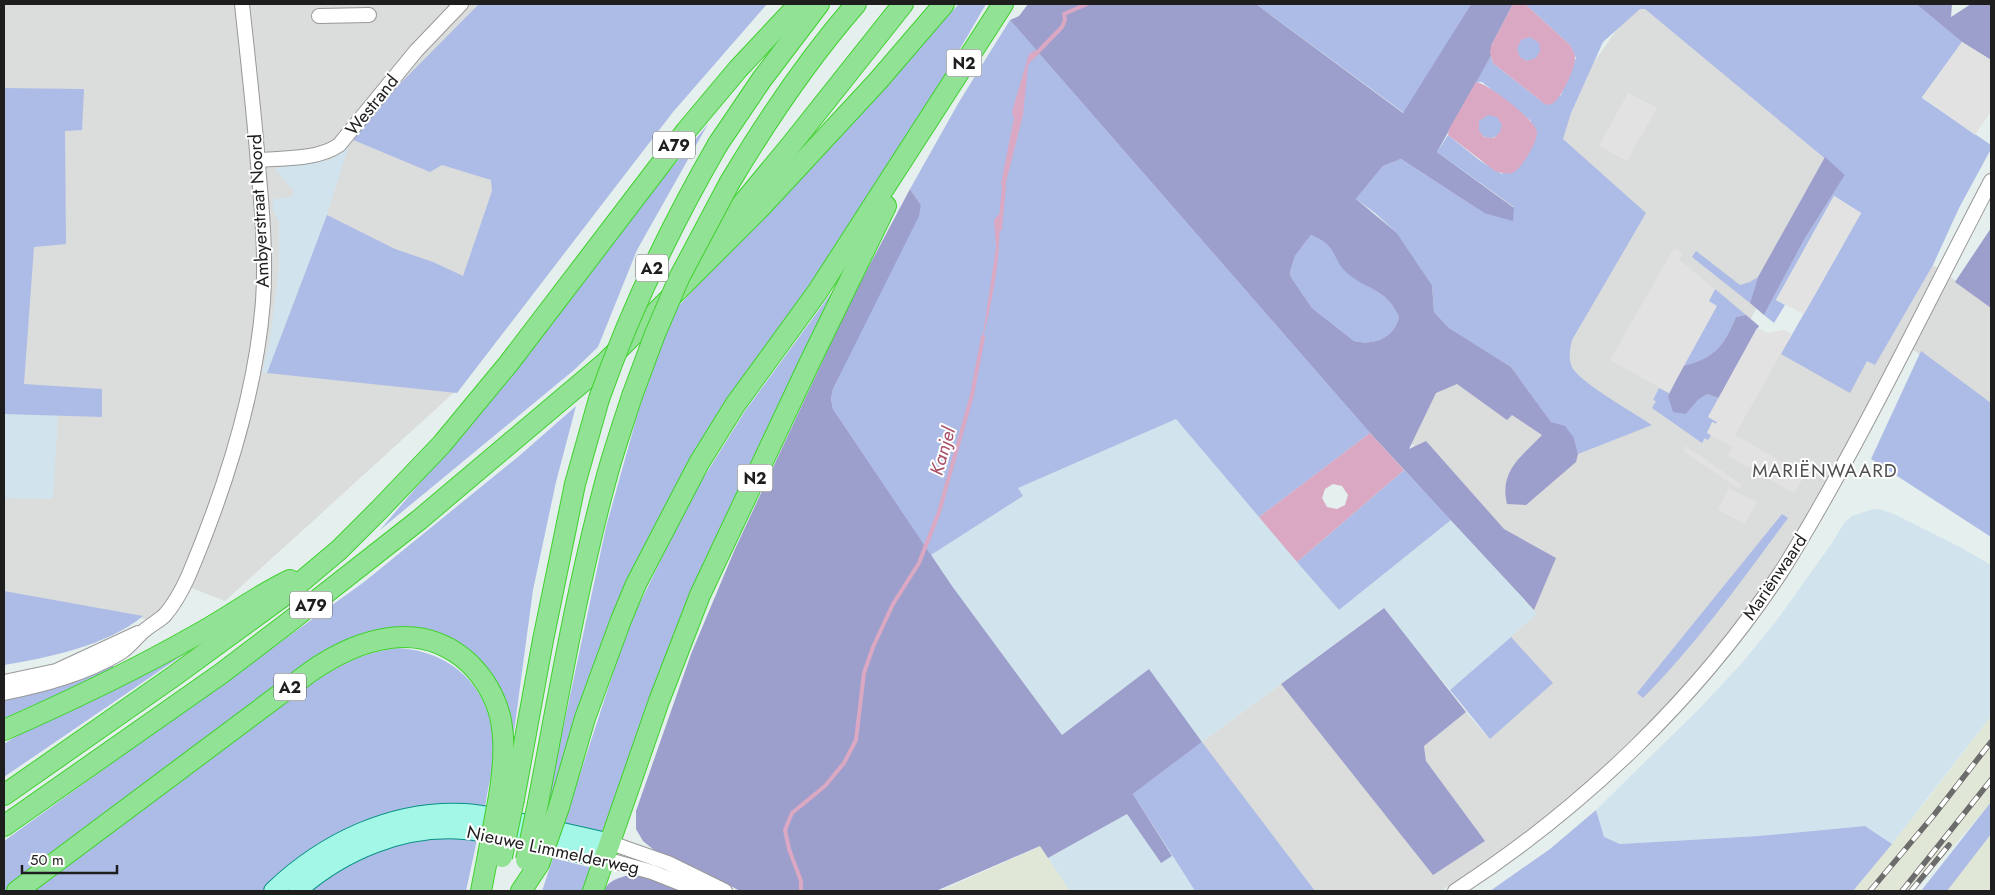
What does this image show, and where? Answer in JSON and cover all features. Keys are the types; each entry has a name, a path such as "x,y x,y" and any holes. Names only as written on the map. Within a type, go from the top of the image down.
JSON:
{"highway":[{"name":"A79","path":"4,795 210,651 289,592 339,550 442,444 509,363 686,131 738,69 799,4"},
{"name":"A2","path":"494,891 495,856 574,484 599,399 631,313 682,208 718,144 762,79 819,4"},
{"name":"A2","path":"520,891 532,862 538,803 592,538 608,472 632,396 655,334 680,276 730,182 787,94 856,4"},
{"name":"A79","path":"580,383 651,309 757,188 903,4"},
{"name":"A79","path":"4,826 222,673 289,622 419,520 605,363 761,207 877,82 944,4"},
{"name":"N2","path":"532,862 559,807 585,718 640,576 699,463 735,405 818,291 927,124 1002,4"},
{"name":"N2","path":"608,851 659,701 700,595 808,366 927,124"},
{"name":"A79","path":"4,730 46,712 132,669 199,634 274,588 319,566"},
{"name":"A2","path":"17,891 310,672 332,657 349,649 383,639 398,637 415,638 443,646 458,654 482,677 497,707 501,724 507,798"},
{"path":"593,891 608,851"},
{"name":"A2","path":"481,891 495,856"}],"main road":[{"name":"Nieuwe Limmelderweg","path":"273,891 308,862 338,843 374,826 419,816 448,813 481,814 608,851"},
{"name":"Nieuwe Limmelderweg","path":"297,891 333,863 366,847 404,835 433,830 478,831 608,851"}],"street":[{"name":"Ambyerstraat Noord","path":"4,682 62,669 143,631 167,612 184,586 196,558 239,433 255,359 263,301 264,246 258,160 242,4"},
{"name":"Westrand","path":"258,160 317,154 339,145 416,51 461,4"},
{"path":"319,16 344,10 369,15"},
{"name":"Mariënwaard","path":"1455,891 1527,841 1597,783 1707,670 1747,620 1783,569 1825,500 1894,372 1991,180"},
{"name":"Ambyerstraat Noord","path":"4,693 46,683 101,662 120,653 136,641 143,631"},
{"name":"Nieuwe Limmelderweg","path":"608,851 652,872 700,891"},
{"name":"Nieuwe Limmelderweg","path":"608,851 668,863 725,891"}],"shaded area":[{"path":"4,4 483,4 505,175 467,288 293,226 264,371 459,388 225,601 187,586 151,620 4,596"},
{"path":"479,4 767,4 673,112 457,393 267,373 327,215 395,249 433,262 463,276 492,191 491,180 442,165 430,172 351,139 372,112"},
{"path":"959,4 986,4 873,199 640,562 554,800 548,799 606,527 639,409 673,312"},
{"path":"1028,4 1256,4 1403,113 1471,4 1513,4 1491,46 1491,56 1437,152 1514,208 1513,221 1484,213 1401,159 1383,166 1356,199 1397,233 1432,285 1434,312 1449,328 1511,367 1551,422 1565,426 1574,438 1578,454 1576,462 1526,505 1507,504 1506,482 1514,465 1542,435 1512,415 1507,420 1457,384 1436,393 1409,449 1426,441 1504,529 1556,558 1534,610 1370,433 1010,20 1019,16","holes":["1311,235 1320,239 1330,248 1347,273 1382,295 1394,307 1399,317 1393,330 1382,339 1369,342 1354,341 1312,308 1291,277 1290,272 1295,256"]},
{"path":"1256,4 1471,4 1404,113"},
{"path":"1513,4 1525,4 1570,45 1575,62 1571,75 1560,96 1552,104 1548,105 1493,63 1490,53 1491,46","holes":["1530,37 1539,43 1540,51 1536,58 1527,61 1520,57 1517,49 1521,40"]},
{"path":"1525,4 1916,4 1962,42 1922,98 1991,145 1991,149 1959,208 1933,265 1875,365 1867,361 1850,393 1781,354 1861,213 1834,196 1776,300 1785,305 1774,323 1764,315 1804,240 1845,175 1645,9 1640,9 1603,42 1571,113 1563,139 1646,213 1572,340 1571,364 1585,381 1652,425 1578,454 1574,438 1551,422 1511,367 1449,328 1434,312 1432,285 1397,233 1356,199 1383,166 1401,159 1484,213 1514,207 1437,152 1448,135 1479,160 1502,174 1531,121 1482,82 1476,82 1491,56 1493,63 1541,101 1561,95 1576,58 1570,45"},
{"path":"1635,4 1644,4 1838,151 1746,328 1867,360 1875,364 1933,265 1991,305 1991,410 1911,348 1747,620 1587,792 1489,861 1441,891 1310,891 1202,742 1281,684 1433,874 1485,841 1426,761 1424,746 1466,712 1485,734 1507,644 1541,578 1409,441 1495,202"},
{"path":"1916,4 1952,4 1951,17 1971,4 1991,4 1991,60 1962,42"},
{"path":"1010,20 1370,433 1259,517 1176,419 1018,488 1023,496 931,555 833,409 831,399 833,389 921,205 910,189 959,102"},
{"path":"1529,37 1534,38 1540,44 1540,54 1534,60 1529,61 1524,60 1518,54 1517,49 1518,44 1524,38"},
{"path":"1962,42 1991,60 1991,111 1975,135 1922,97"},
{"path":"1036,50 1028,66 1023,115 1004,190 1001,184 1014,118 1012,112 1029,54"},
{"path":"1476,82 1490,88 1520,111 1535,127 1537,136 1525,160 1517,170 1507,174 1495,171 1448,135 1449,129","holes":["1488,115 1497,117 1502,125 1500,132 1494,138 1484,137 1479,130 1479,121"]},
{"path":"4,88 84,89 82,130 65,131 66,244 34,247 24,384 102,389 102,417 4,414"},
{"path":"1628,93 1657,108 1627,161 1599,146"},
{"path":"1490,114 1495,115 1501,121 1501,131 1495,137 1490,138 1485,137 1479,131 1478,126 1479,121 1485,115"},
{"path":"708,124 637,250 598,347 574,370 380,530 499,390 645,200"},
{"path":"351,139 327,215 267,373 262,372 269,344 279,269 279,222 273,209 273,199 291,197 294,192 275,168 330,160 341,152"},
{"path":"1825,157 1845,175 1804,240 1764,315 1750,303 1758,277"},
{"path":"910,189 921,205 919,216 833,389 831,399 833,409 952,586 1062,735 1149,669 1202,742 1133,794 1172,856 1161,863 1127,814 1048,858 1040,846 936,891 740,891 704,872 654,850 643,841 636,829 636,811 691,654 735,549 852,298"},
{"path":"1834,196 1861,213 1804,314 1776,300"},
{"path":"999,214 999,245 995,278 982,341 996,248 994,220"},
{"path":"1991,228 1991,308 1955,282"},
{"path":"1311,235 1320,239 1330,248 1348,273 1382,295 1394,307 1399,317 1393,330 1388,335 1376,341 1354,341 1312,308 1291,277 1290,272 1295,256"},
{"path":"1674,248 1683,253 1679,260 1715,289 1709,301 1717,306 1669,393 1610,360"},
{"path":"1696,251 1740,285 1758,277 1750,303 1692,257"},
{"path":"837,285 701,571 607,826 601,832 564,823 624,640 691,498 745,411"},
{"path":"1715,289 1746,315 1736,317 1727,336 1711,355 1683,366 1716,307 1708,301"},
{"path":"1746,315 1759,326 1719,398 1707,394 1698,400 1686,414 1673,412 1668,396 1683,366 1711,355 1727,336 1736,317"},
{"path":"1757,328 1768,333 1784,330 1792,334 1735,435 1805,475 1794,493 1728,456 1733,447 1707,433 1712,422 1716,424 1717,422 1708,417"},
{"path":"1921,351 1991,403 1991,537 1871,459"},
{"path":"1659,388 1669,393 1668,396 1686,414 1698,400 1707,394 1719,398 1708,417 1717,422 1716,424 1713,422 1707,432 1711,435 1708,440 1705,438 1702,443 1652,408 1656,401 1653,400"},
{"path":"576,406 556,482 533,590 511,754 477,661 382,630 366,633 327,652 4,891 4,841 364,582 519,456"},
{"path":"4,414 58,415 53,499 4,498"},
{"path":"1176,418 1339,610 1451,520 1537,614 1450,690 1383,608 1202,742 1149,670 1062,735 931,555 1023,496 1017,488"},
{"path":"1370,433 1404,470 1297,562 1259,517","holes":["1333,484 1342,486 1348,495 1345,505 1337,509 1327,507 1322,498 1325,489"]},
{"path":"1686,446 1742,485 1739,489 1683,451"},
{"path":"1404,470 1451,520 1339,610 1297,562"},
{"path":"1729,488 1757,502 1745,524 1718,510"},
{"path":"1874,509 1896,515 1991,565 1991,716 1892,844 1865,826 1758,836 1620,844 1603,837 1596,810 1700,708 1742,663 1774,624 1832,543 1844,523 1852,516"},
{"path":"1782,514 1788,518 1736,588 1701,633 1643,698 1637,693"},
{"path":"4,591 143,616 113,635 77,649 4,665"},
{"path":"1384,608 1466,712 1424,746 1426,761 1485,841 1433,875 1281,684"},
{"path":"1511,637 1553,683 1490,739 1450,690"},
{"path":"199,644 4,777 4,744 52,713"},
{"path":"398,648 420,651 440,659 457,669 471,683 482,699 490,718 493,739 493,762 485,807 410,808 352,826 321,843 294,862 264,891 33,891 317,680 355,659 375,652"},
{"path":"110,662 115,669 4,718 4,696"},
{"path":"1991,716 1991,803 1914,891 1853,891 1927,800"},
{"path":"1202,742 1315,891 1195,891 1133,794"},
{"path":"1991,802 1991,834 1947,891 1921,891"},
{"path":"1991,808 1991,891 1927,891"},
{"path":"1596,810 1604,837 1620,844 1758,836 1865,826 1892,844 1853,891 1490,891 1550,849"},
{"path":"1127,814 1160,862 1172,856 1195,891 1070,891 1048,858"},
{"path":"478,835 466,891 306,891 335,868 392,843"},
{"path":"1041,846 1070,891 940,891"},
{"path":"553,858 592,868 584,891 542,891"},
{"path":"629,875 647,877 688,891 604,891 611,882"}],"waterway":[{"name":"Kanjel","path":"1031,59 1062,27 1065,20 1064,14 1087,4"},
{"name":"Kanjel","path":"1000,229 1004,186"},
{"name":"Kanjel","path":"801,891 801,881 789,849 785,830 792,813 825,786 844,763 856,740 864,673 873,647 893,604 919,563 939,512 972,395 983,337"}],"railway":[{"path":"1870,891 1934,815 1991,742"},
{"path":"1902,891 1991,780"},
{"path":"1911,891 1949,845"}],"district":[{"name":"MARIËNWAARD","path":"1825,470"}]}
